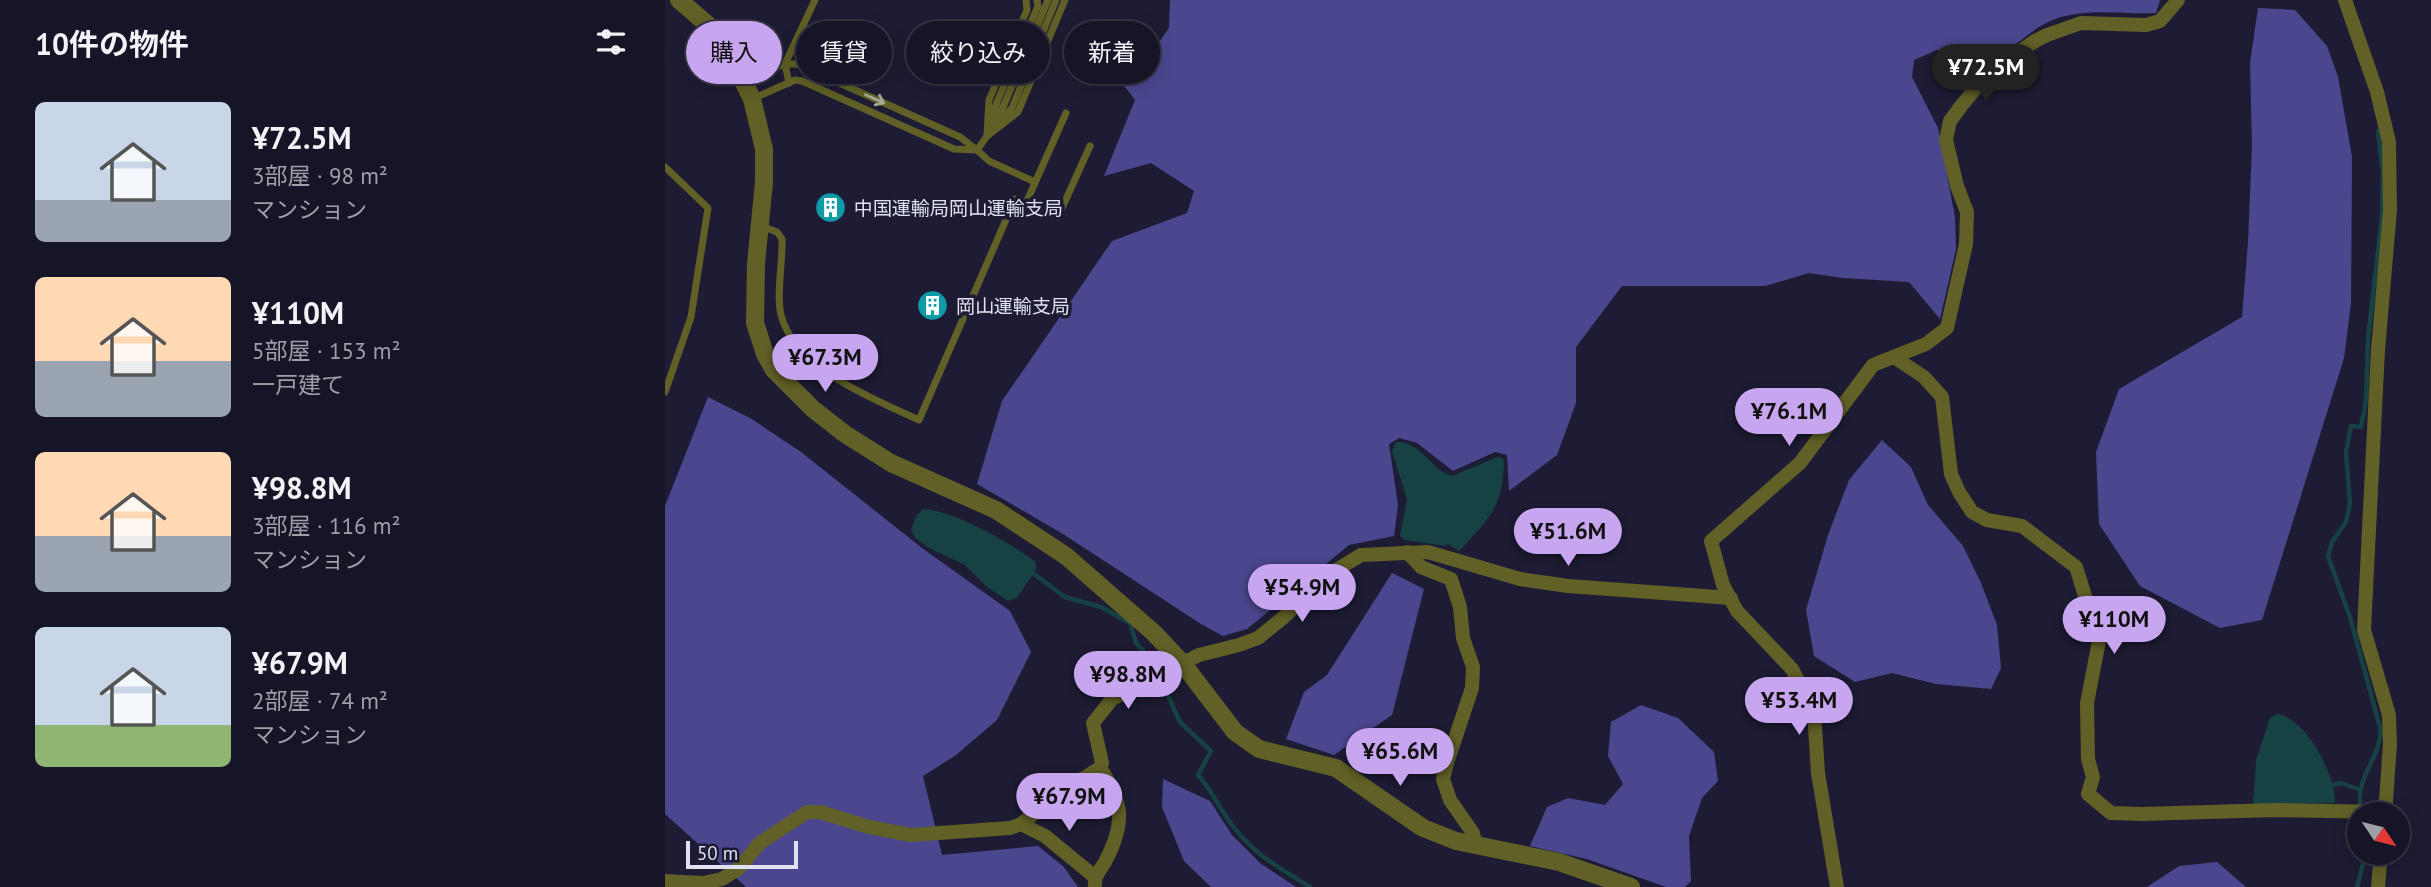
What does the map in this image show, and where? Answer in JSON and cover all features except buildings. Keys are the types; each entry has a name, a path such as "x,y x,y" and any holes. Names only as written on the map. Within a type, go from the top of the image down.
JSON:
{"street":[{"path":"679,0 703,21"},
{"path":"1837,887 1818,773 1814,712 1792,669 1737,611 1723,585 1711,541 1800,463 1873,365 1926,344 1947,328 1966,244 1967,212 1957,186 1947,140 1950,121 1987,75 2035,41 2081,23 2147,25 2160,20 2178,0"},
{"path":"2345,0 2377,92 2389,142 2390,211 2378,350 2364,630 2389,715 2386,802"},
{"path":"746,84 764,149 755,323 765,354 785,383 830,423 869,450 891,463 996,510 1048,543 1102,586 1154,633 1183,664 1235,732 1259,749 1336,768 1423,828 1457,841 1559,862 1631,887"},
{"path":"1894,357 1924,377 1942,397 1951,474 1972,512 1987,520 2022,526 2076,567 2099,641 2087,703 2088,759 2093,777 2088,794 2111,813 2275,810 2347,812"},
{"path":"1407,552 1421,567 1451,579 1460,607 1463,638 1473,667 1472,688 1443,779 1450,800 1473,833 1476,846"},
{"path":"665,881 702,883 722,879 738,869 760,843 807,812 820,812 869,828 911,835 1010,828 1021,824 1059,794 1100,768 1102,763 1093,723 1112,699 1199,654 1258,638 1328,575 1361,555 1428,552 1520,579 1568,586 1731,598"},
{"path":"1021,824 1045,836 1095,882 1117,832 1119,811 1116,792 1100,768"},
{"path":"2378,887 2380,865"}],"lane":[{"path":"789,83 785,64 815,0"},
{"path":"987,136 989,100 1027,10 1026,0"},
{"path":"987,136 997,102 1038,6 1037,0"},
{"path":"977,150 1005,105 1048,0"},
{"path":"987,136 1012,108 1056,0"},
{"path":"987,136 1018,112 1065,0"},
{"path":"782,65 797,64 960,137 989,161 1035,182"},
{"path":"752,99 789,83 802,81 954,149 977,150"},
{"path":"1026,203 1066,113"},
{"path":"761,226 777,232 782,239 780,312 788,334 831,375 919,420 1015,199 1058,217 1090,146"},
{"path":"665,167 708,208 691,317 665,392"}],"shaded area":[{"path":"1170,0 2160,0 2156,13 2088,13 2061,17 2035,30 1995,60 1937,50 1914,60 1912,77 1938,128 1955,217 1956,249 1940,319 1909,282 1809,273 1765,286 1622,286 1576,347 1576,403 1557,455 1509,491 1507,455 1495,452 1453,471 1417,443 1399,438 1389,444 1398,505 1394,536 1349,545 1247,629 1223,636 1063,534 977,484 1002,401 1112,241 1187,213 1194,191 1151,163 1104,176 1135,100 1123,84 1160,84 1160,41 1169,28"},
{"path":"2258,8 2295,10 2327,46 2338,77 2352,157 2351,303 2344,358 2262,620 2220,628 2140,586 2099,524 2096,452 2119,389 2242,317 2252,146 2250,63"},
{"path":"708,397 750,418 801,452 922,548 1010,611 1031,652 997,720 956,755 923,776 942,855 1038,846 1064,867 1078,887 746,887 665,814 665,506"},
{"path":"1882,440 1911,467 1928,505 1963,546 1981,583 1997,625 2001,668 1991,689 1936,684 1892,673 1855,682 1814,656 1806,610 1828,535 1849,480"},
{"path":"1396,442 1412,445 1452,476 1495,458 1504,460 1501,489 1493,511 1459,551 1448,544 1446,546 1405,540 1400,536 1407,499 1392,451"},
{"path":"923,509 966,521 1035,561 1037,568 1017,598 1008,601 986,586 965,565 929,548 915,538 911,530 916,516"},
{"path":"1392,573 1424,589 1392,715 1334,755 1286,739 1304,692 1327,675"},
{"path":"1641,705 1678,718 1714,752 1718,781 1702,798 1689,836 1691,881 1685,887 1666,887 1587,859 1530,846 1547,807 1568,798 1605,805 1623,784 1608,756 1611,722"},
{"path":"2277,714 2298,725 2308,736 2325,764 2335,803 2253,805 2256,760 2270,718"},
{"path":"1163,779 1210,801 1232,835 1260,863 1296,887 1211,887 1184,861 1162,807"},
{"path":"2217,862 2246,887 2147,887 2179,866"}],"waterway":[{"path":"2360,802 2362,785 2381,731 2350,617 2328,556 2332,542 2346,522 2350,504 2346,452 2351,426 2361,427 2366,401 2368,339 2382,216 2383,174 2378,131"},
{"path":"1030,571 1065,597 1101,607 1130,623 1136,643 1151,659"},
{"path":"1164,687 1180,722 1211,751 1198,775 1232,825 1258,853 1310,887"},
{"path":"2328,786 2341,783 2358,789"},
{"path":"2357,887 2363,865"}],"place":[{"name":"中国運輸局岡山運輸支局","path":"831,208"},
{"name":"岡山運輸支局","path":"933,306"}]}
